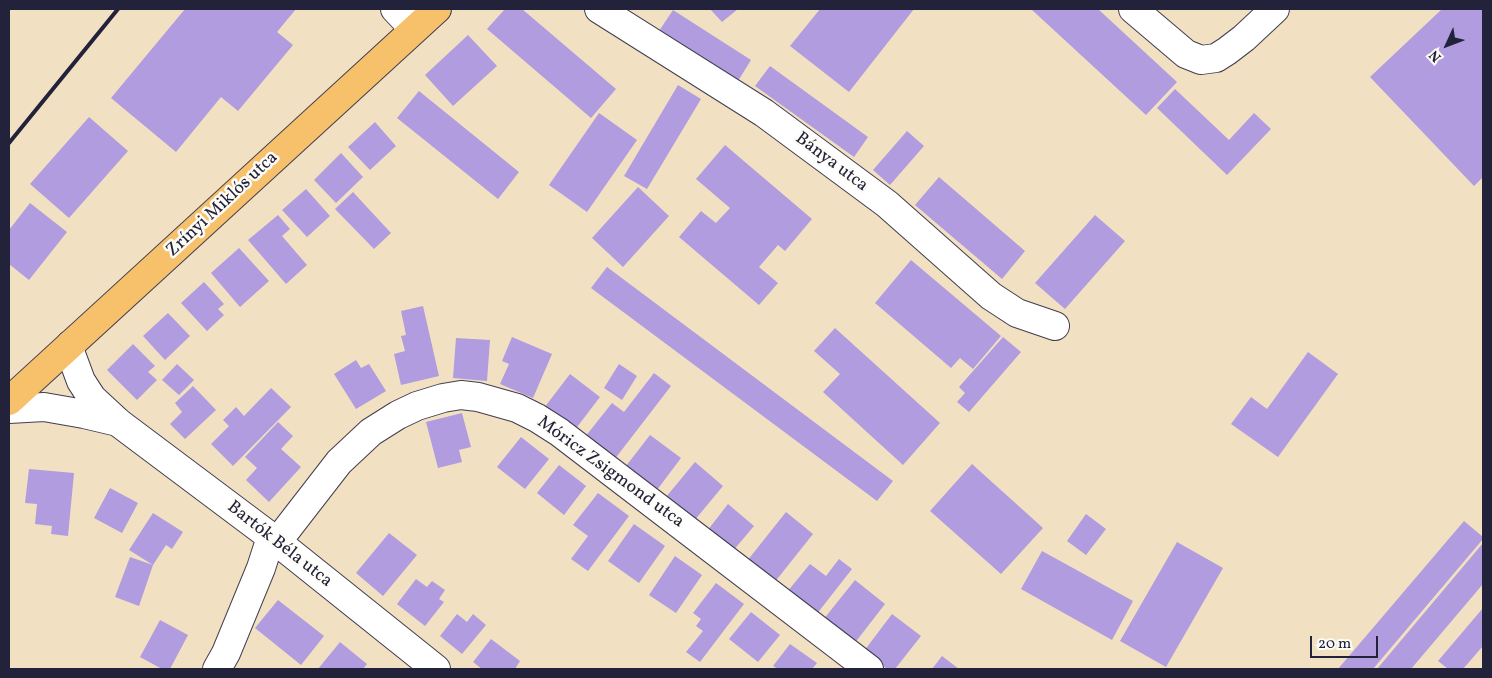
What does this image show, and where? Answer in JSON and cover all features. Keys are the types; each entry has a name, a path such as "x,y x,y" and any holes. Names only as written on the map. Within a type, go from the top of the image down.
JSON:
{"main road":[{"name":"Zrínyi Miklós utca","path":"9,401 437,9"}],"street":[{"path":"395,9 414,29"},
{"name":"Bánya utca","path":"599,9 764,113 887,204 991,296 1017,314 1055,326"},
{"path":"1133,9 1186,54 1201,60 1216,58 1228,51 1275,9"},
{"name":"Bartók Béla utca","path":"70,345 71,354 81,381 92,398 119,423 274,540 436,669"},
{"name":"Móricz Zsigmond utca","path":"217,669 226,653 274,540 339,462 371,432 398,415 417,406 461,395 478,396 517,408 560,432 869,669"},
{"path":"9,409 44,407 119,423"}],"building":[{"path":"185,9 296,9 277,32 293,45 238,111 221,97 176,152 111,98"},
{"path":"505,9 522,9 616,89 591,118 487,29"},
{"path":"710,9 738,9 722,22"},
{"path":"820,9 914,9 849,92 790,46"},
{"path":"1031,9 1098,9 1177,82 1146,115"},
{"path":"1442,9 1483,9 1483,177 1474,186 1370,77"},
{"path":"673,10 751,60 738,81 659,31"},
{"path":"468,35 497,66 453,106 425,75"},
{"path":"770,66 868,137 854,157 755,86"},
{"path":"678,85 701,99 647,189 624,176"},
{"path":"1175,89 1229,140 1254,113 1271,129 1227,175 1157,108"},
{"path":"419,91 519,172 498,199 397,118"},
{"path":"599,113 637,140 587,212 549,185"},
{"path":"89,117 128,151 69,218 30,184"},
{"path":"375,122 396,146 370,170 348,147"},
{"path":"907,131 924,146 890,185 873,170"},
{"path":"725,145 812,219 785,251 778,245 759,267 778,283 759,305 679,237 701,211 716,223 730,208 696,179"},
{"path":"341,153 363,177 336,203 314,180"},
{"path":"939,177 1025,251 1002,279 915,205"},
{"path":"638,187 669,216 623,267 592,238"},
{"path":"306,189 330,216 307,237 282,210"},
{"path":"353,192 391,233 374,249 335,209"},
{"path":"30,203 67,232 29,280 9,264 9,230"},
{"path":"278,215 290,229 282,236 307,265 286,284 248,240"},
{"path":"1095,215 1125,241 1065,309 1035,283"},
{"path":"239,248 269,281 240,307 211,273"},
{"path":"911,260 1001,336 973,369 960,358 951,368 875,303"},
{"path":"607,267 893,481 877,501 591,288"},
{"path":"204,282 224,304 218,309 224,315 207,331 181,303"},
{"path":"423,306 439,376 401,385 394,354 405,351 401,336 406,335 401,311"},
{"path":"168,313 190,336 165,360 143,336"},
{"path":"835,328 940,423 903,465 823,392 840,374 814,351"},
{"path":"512,337 552,354 533,398 500,384 509,364 502,361"},
{"path":"1003,337 1021,352 969,412 957,402 965,393 959,387"},
{"path":"456,338 490,340 487,381 453,378"},
{"path":"133,344 155,366 148,372 157,380 137,400 107,370"},
{"path":"1308,352 1338,374 1278,457 1231,424 1251,397 1267,409"},
{"path":"356,360 361,368 369,364 386,391 356,409 334,374"},
{"path":"177,364 194,380 179,395 162,380"},
{"path":"619,364 637,376 622,400 604,388"},
{"path":"654,373 671,386 614,460 585,437 612,403 624,412"},
{"path":"570,374 600,397 574,431 544,408"},
{"path":"193,386 216,410 185,439 170,424 182,412 175,403"},
{"path":"271,388 291,407 233,466 211,444 229,426 223,420 236,407 244,416"},
{"path":"462,413 471,447 459,450 462,462 438,468 426,422"},
{"path":"278,422 293,436 281,449 301,467 269,502 246,480 257,468 245,457"},
{"path":"650,435 681,458 657,490 626,466"},
{"path":"521,437 549,459 525,489 497,467"},
{"path":"695,462 723,486 694,521 666,497"},
{"path":"972,464 1043,528 1001,574 930,511"},
{"path":"559,465 586,486 564,515 537,493"},
{"path":"29,469 74,473 68,536 51,534 52,526 35,524 37,504 25,503"},
{"path":"110,488 138,503 122,533 94,518"},
{"path":"598,493 629,516 588,571 571,559 588,536 573,525"},
{"path":"728,504 754,526 732,552 707,531"},
{"path":"786,512 813,534 774,583 747,561"},
{"path":"153,513 183,532 172,549 166,545 153,565 129,550"},
{"path":"1086,514 1106,529 1086,555 1067,541"},
{"path":"1464,521 1483,539 1373,669 1338,669"},
{"path":"634,524 665,546 639,583 608,561"},
{"path":"389,533 417,555 383,596 356,573"},
{"path":"1177,542 1223,568 1166,667 1120,641"},
{"path":"1483,543 1483,584 1411,669 1377,669"},
{"path":"1042,551 1133,601 1112,640 1021,589"},
{"path":"675,556 702,575 676,613 649,595"},
{"path":"130,557 153,565 139,606 115,597"},
{"path":"839,559 852,569 816,615 787,592 810,564 826,576"},
{"path":"416,579 427,587 432,581 445,590 439,599 444,602 425,626 397,604"},
{"path":"855,580 885,604 854,644 823,620"},
{"path":"716,583 744,604 700,662 686,652 703,631 696,626 701,619 693,613"},
{"path":"278,600 324,636 301,665 255,628"},
{"path":"1483,608 1483,646 1463,669 1448,669 1438,661"},
{"path":"751,612 780,635 758,662 729,639"},
{"path":"457,614 467,622 473,614 486,625 462,654 440,636"},
{"path":"892,614 921,636 895,669 887,669 864,651"},
{"path":"160,620 188,635 170,669 162,669 140,657"},
{"path":"491,639 520,661 515,669 482,669 473,662"},
{"path":"340,642 367,664 363,669 318,669"},
{"path":"790,644 817,663 812,669 778,669 773,666"},
{"path":"942,656 959,669 932,669"}],"railway":[{"path":"9,143 118,9"}]}
